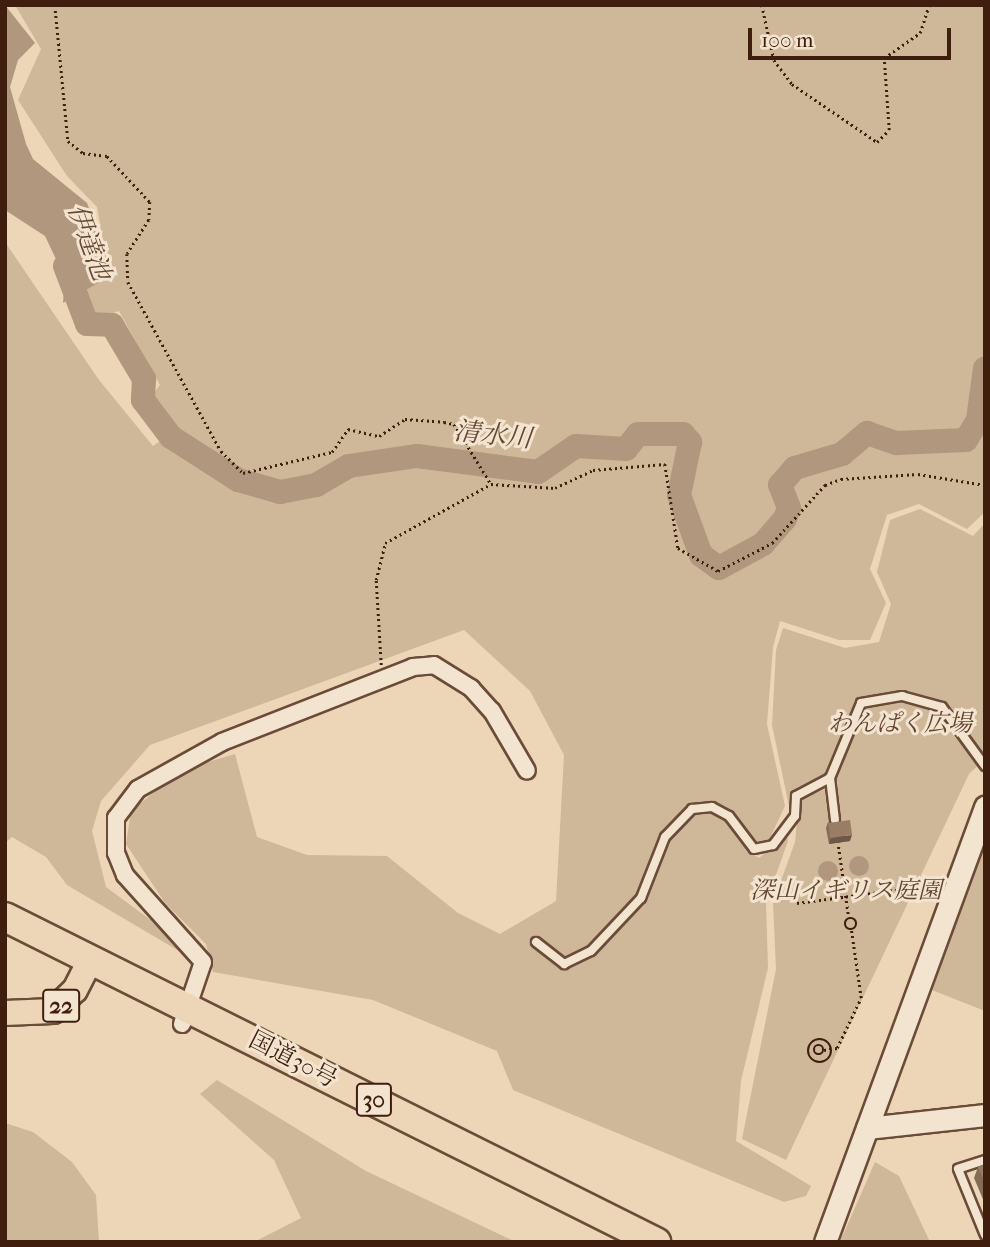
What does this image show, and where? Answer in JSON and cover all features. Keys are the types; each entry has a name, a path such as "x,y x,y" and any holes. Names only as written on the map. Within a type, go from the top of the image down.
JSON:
{"highway":[{"name":"国道30号","path":"5,917 88,965 615,1242"},
{"name":"国道30号","path":"5,929 88,965"},
{"name":"国道30号","path":"186,1016 656,1242"}],"main road":[{"name":"22","path":"5,1013 53,1011 88,965"}],"street":[{"path":"186,1016 204,962 125,875 113,836 124,803 178,763 222,742 413,667 450,672 492,711 527,771"},
{"path":"825,1242 985,806"},
{"path":"867,1128 985,1115"}],"lane":[{"path":"835,820 830,778 854,711 861,703 902,696 942,707 985,766"},
{"path":"536,942 564,964 591,951 642,898 665,836 692,809 720,811 741,839 762,849 773,845 795,817 796,796 830,778"},
{"path":"985,1160 958,1169 985,1235"}],"path":[{"path":"55,5 68,141 83,153 107,156 150,202 149,220 127,254 128,282 221,451 243,473 332,452 348,429 380,436 405,419 454,425 491,484"},
{"path":"762,5 774,60 792,85 877,142 889,130 884,58 920,33 929,5"},
{"path":"381,680 376,580 385,543 491,484 555,488 593,470 666,464 678,548 718,571 772,543 825,485 841,479 918,474 985,485"},
{"path":"832,1049 818,1039 808,1053 824,1062 832,1049 862,998 851,929 845,924 849,918 835,820"},
{"path":"796,903 903,889"},
{"path":"849,918 856,923 851,929"},
{"path":"824,1050 832,1049"}],"green space":[{"path":"15,5 985,5 985,512 967,529 919,504 887,515 870,569 886,603 870,640 839,640 780,621 773,647 767,724 785,806 769,840 745,849 759,858 787,835 788,841 766,903 768,968 741,1081 736,1141 811,1186 806,1196 784,1202 513,1090 497,1051 373,1000 213,972 206,944 165,903 126,844 131,811 181,770 235,754 257,837 307,855 387,856 458,913 500,934 556,901 564,755 530,691 464,630 150,745 101,801 92,831 106,887 175,938 184,954 67,885 46,857 12,837 5,843 5,242 99,380 153,446 170,434 150,398 160,385 119,311 94,319 84,280 104,247 97,207 67,176 18,100 41,49"},
{"path":"920,509 973,536 985,523 985,759 969,774 786,1160 742,1139 776,969 773,903 795,842 799,801 838,783 823,776 798,787 789,806 772,725 776,650 783,628 845,648 879,642 891,604 877,572 890,520"},
{"path":"985,844 985,1011 932,990"},
{"path":"217,1080 366,1171 516,1242 254,1242 301,1218 274,1160 200,1094"},
{"path":"5,1123 33,1132 72,1162 96,1195 99,1242 5,1242"},
{"path":"875,1162 899,1176 930,1242 840,1242"}],"water":[{"name":"伊達池","path":"5,5 35,43 18,60 10,87 26,144 33,159 87,203 111,265 105,279 63,303 65,278 45,236 5,210"},
{"path":"855,856 863,856 869,866 863,876 855,876 849,870 849,862"},
{"path":"824,861 832,861 838,871 832,881 824,881 818,875 818,867"}],"building":[{"path":"850,820 852,835 830,838 828,823"},
{"path":"985,1164 985,1183 978,1167"}],"waterway":[{"name":"清水川","path":"65,266 87,324 112,325 144,379 143,400 171,437 238,480 280,492 316,485 349,466 417,456 538,472 576,446 626,449 638,434 683,434 690,442 679,495 701,555 719,568 763,544 785,519 789,508 780,485 795,468 842,454 867,433 896,443 966,440 978,420 985,368"}],"park label":[{"name":"わんぱく広場","path":"900,724"},
{"name":"深山イギリス庭園","path":"846,891"}]}
